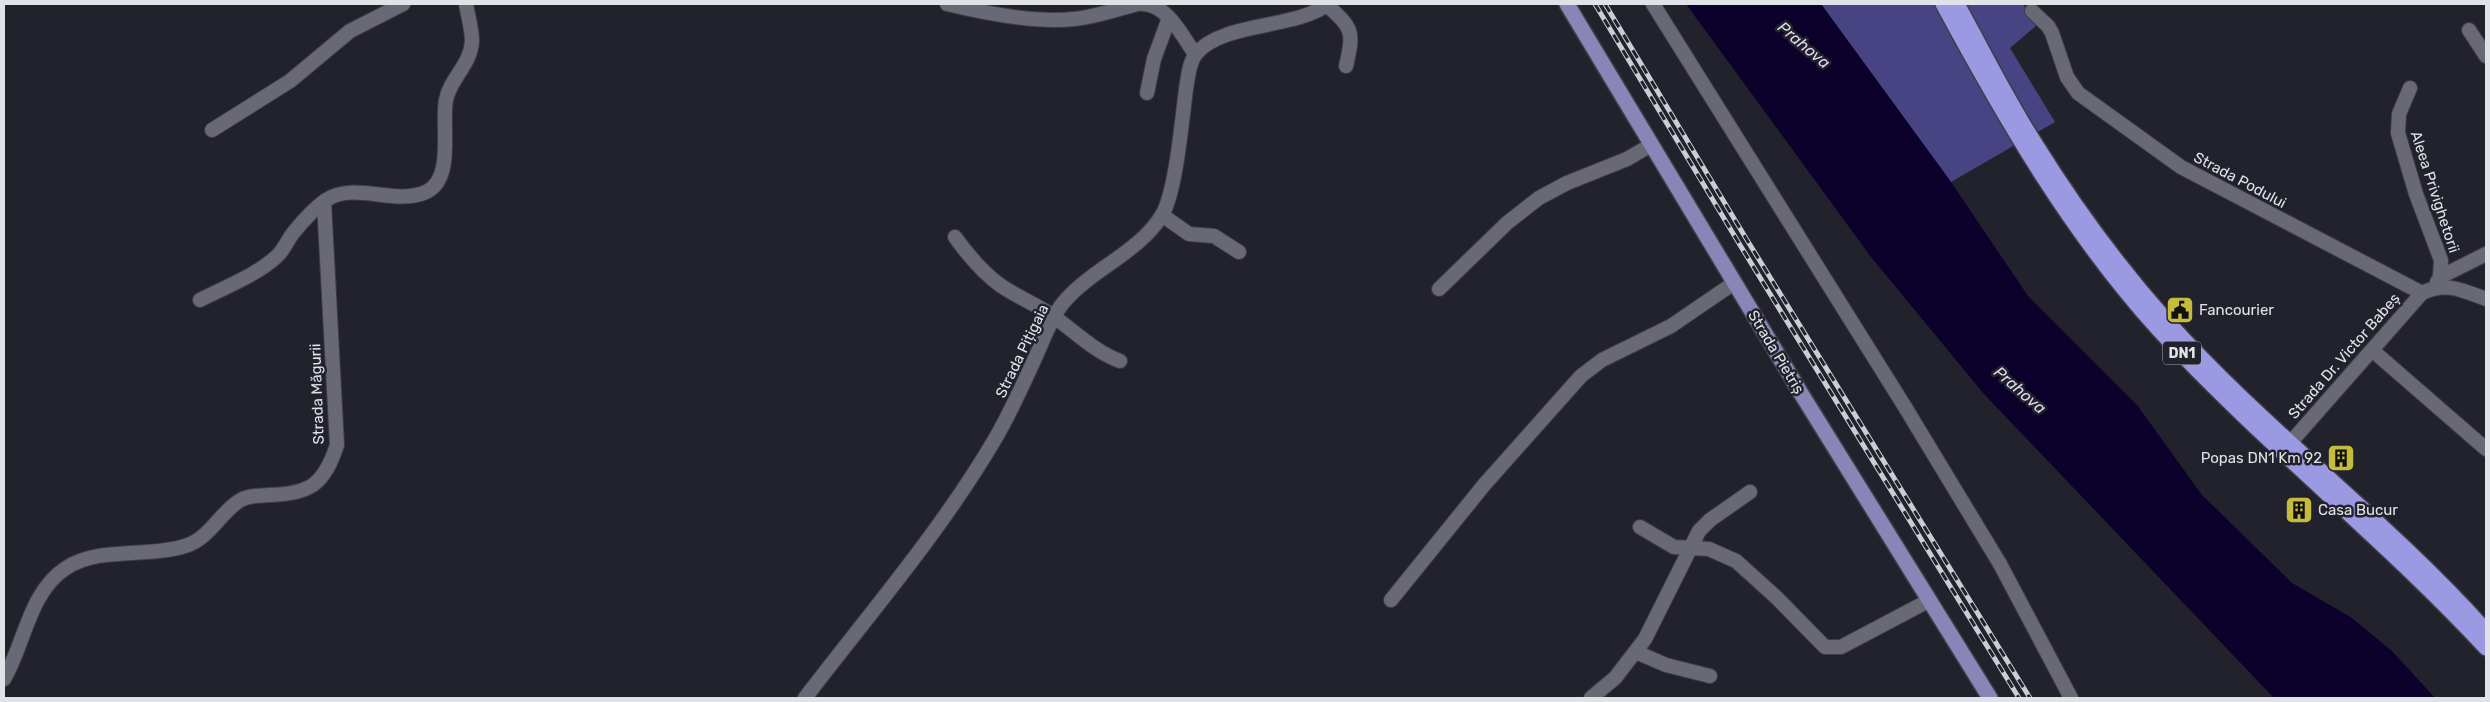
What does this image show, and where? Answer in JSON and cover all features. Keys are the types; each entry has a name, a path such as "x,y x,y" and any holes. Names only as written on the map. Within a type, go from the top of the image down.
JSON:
{"highway":[{"name":"DN1","path":"1943,4 2015,133 2059,201 2136,303 2204,375 2412,572 2486,648"},
{"name":"DN1","path":"1957,4 2032,140 2068,195 2100,238 2175,330 2424,568 2486,632"}],"main road":[{"name":"Strada Pietriș","path":"1567,4 1734,283 1928,601 1990,698"}],"street":[{"path":"212,130 290,81 350,31 403,4"},
{"path":"200,300 266,265 278,256 294,232 324,202 340,193 420,194 429,190 439,180 444,160 446,100 468,60 472,42 466,4"},
{"path":"948,4 1018,16 1071,19 1087,17 1138,4"},
{"path":"1143,4 1156,6 1169,18 1195,54 1216,40 1305,15 1327,4 1350,28 1351,41 1346,66"},
{"path":"1653,4 2000,564 2071,698"},
{"name":"Strada Podului","path":"2032,11 2048,26 2067,77 2078,93 2149,146 2181,167 2427,290 2453,287 2486,299"},
{"path":"1146,93 1154,59 1169,18"},
{"path":"2469,30 2486,56"},
{"name":"Strada Pițigaia","path":"805,698 932,534 968,482 1013,405 1054,317 1063,304 1079,287 1142,238 1162,215 1170,192 1188,76 1195,54"},
{"name":"Aleea Privighetorii","path":"2410,88 2398,114 2398,133 2416,194 2441,260 2440,277"},
{"path":"1439,289 1507,223 1539,198 1567,183 1627,159 1651,144"},
{"name":"Strada Măgurii","path":"4,678 46,587 66,568 97,557 186,546 200,539 239,501 252,496 299,493 319,481 329,467 337,445 324,202"},
{"path":"1162,215 1188,234 1214,236 1239,252"},
{"path":"955,237 970,259 999,284 1054,317 1063,326 1120,361"},
{"path":"2440,277 2486,254"},
{"name":"Strada Dr. Victor Babeș","path":"2291,442 2413,300 2440,277"},
{"path":"1390,600 1484,485 1580,376 1602,360 1671,326 1734,283"},
{"path":"2372,350 2486,450"},
{"path":"1591,698 1614,678 1636,652 1664,604 1699,531 1710,520 1750,492"},
{"path":"1640,527 1674,547 1709,549 1742,565 1825,647 1841,647 1928,601"},
{"path":"1636,652 1666,665 1710,676"}],"shaded area":[{"path":"1821,4 2026,4 2024,6 2037,25 2010,48 2055,122 1951,182"}],"water":[{"name":"Prahova","path":"1686,4 1821,4 1951,182 2028,296 2137,405 2202,495 2292,583 2352,618 2393,652 2435,698 2274,698 1984,394 1871,257"}],"railway":[{"path":"1595,4 1740,245 2019,698"},
{"path":"1605,4 1747,240 2030,698"}],"place":[{"name":"Fancourier","path":"2180,310"},
{"name":"Popas DN1 Km 92","path":"2341,458"},
{"name":"Casa Bucur","path":"2299,510"}]}
